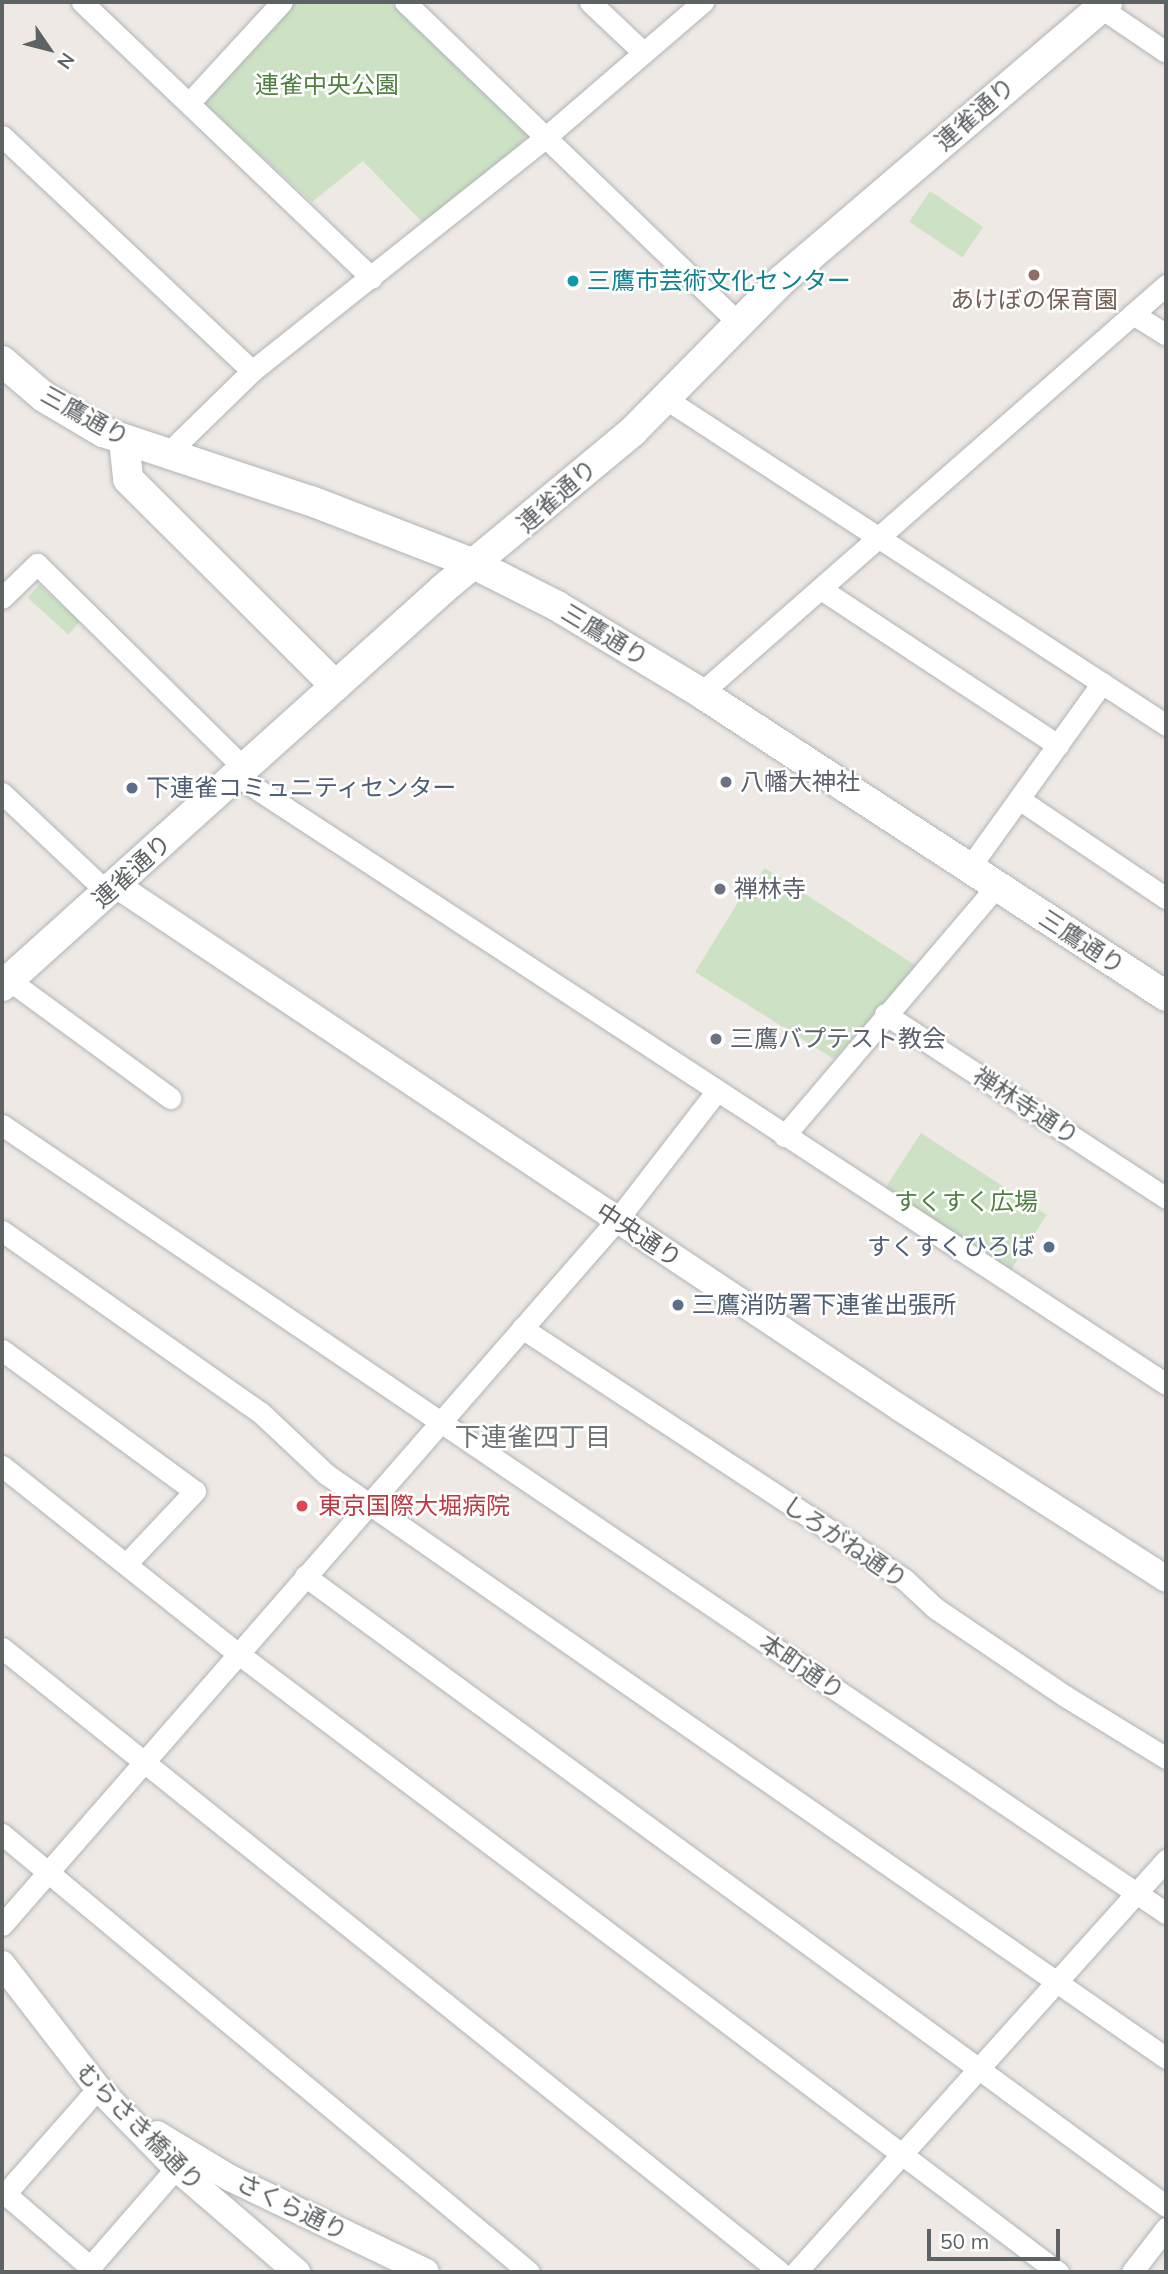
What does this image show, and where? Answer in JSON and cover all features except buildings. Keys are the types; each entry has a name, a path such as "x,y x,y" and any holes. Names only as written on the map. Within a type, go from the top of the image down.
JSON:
{"main road":[{"name":"連雀通り","path":"6,983 336,686 666,399 738,323 849,221 1105,5"},
{"name":"三鷹通り","path":"2,361 44,397 124,440 310,501 474,564 604,632 1165,993"},
{"path":"124,440 128,479 336,686"}],"street":[{"path":"82,2 372,278"},
{"path":"189,103 282,2"},
{"path":"405,2 738,323"},
{"path":"590,2 643,53"},
{"path":"167,454 252,371 547,136 703,2"},
{"path":"1105,5 1166,52"},
{"path":"2,136 252,371"},
{"path":"701,693 1166,285"},
{"path":"1133,314 1166,335"},
{"path":"666,399 1166,725"},
{"path":"2,598 37,564 241,773 716,1092 1166,1384"},
{"path":"821,589 1058,745"},
{"path":"969,868 1102,683"},
{"path":"2,793 112,889"},
{"path":"1019,799 1166,898"},
{"path":"784,1136 885,1014 997,886"},
{"name":"中央通り","path":"112,889 1166,1579"},
{"path":"6,983 170,1098"},
{"name":"禅林寺通り","path":"885,1014 1166,1198"},
{"path":"141,1762 617,1220 716,1092"},
{"name":"本町通り","path":"2,1125 1166,1913"},
{"path":"2,1231 260,1412 326,1474 1166,2059"},
{"name":"しろがね通り","path":"522,1328 904,1579 935,1608 1065,1696 1166,1758"},
{"path":"2,1350 195,1491 126,1564"},
{"path":"2,1466 236,1652 1058,2272"},
{"path":"305,1576 979,2072 1166,2206"},
{"path":"2,1648 780,2272"},
{"path":"2,1925 142,1768 141,1762"},
{"path":"2,1834 529,2272"},
{"path":"796,2272 979,2072 1166,1860"},
{"name":"むらさき橋通り","path":"2,1965 98,2088 176,2168 297,2272"},
{"path":"98,2088 3,2193 90,2267 176,2168"},
{"name":"さくら通り","path":"126,2115 230,2178 426,2272"},
{"path":"1132,2272 1166,2228"}],"green space":[{"name":"連雀中央公園","path":"290,2 389,2 531,134 426,226 363,161 312,202 200,100"},
{"path":"930,191 983,227 962,257 909,222"},
{"path":"39,585 80,622 68,634 28,598"},
{"path":"765,868 918,967 834,1059 695,972 737,904"},
{"name":"すくすく広場","path":"921,1133 1047,1215 1010,1271 885,1189"}],"place":[{"name":"あけぼの保育園","path":"1034,275"},
{"name":"三鷹市芸術文化センター","path":"573,281"},
{"name":"八幡大神社","path":"726,782"},
{"name":"下連雀コミュニティセンター","path":"132,788"},
{"name":"禅林寺","path":"720,889"},
{"name":"三鷹バプテスト教会","path":"716,1039"},
{"name":"すくすくひろば","path":"1049,1247"},
{"name":"三鷹消防署下連雀出張所","path":"678,1305"},
{"name":"東京国際大堀病院","path":"302,1506"}],"district":[{"name":"下連雀四丁目","path":"533,1437"}]}
